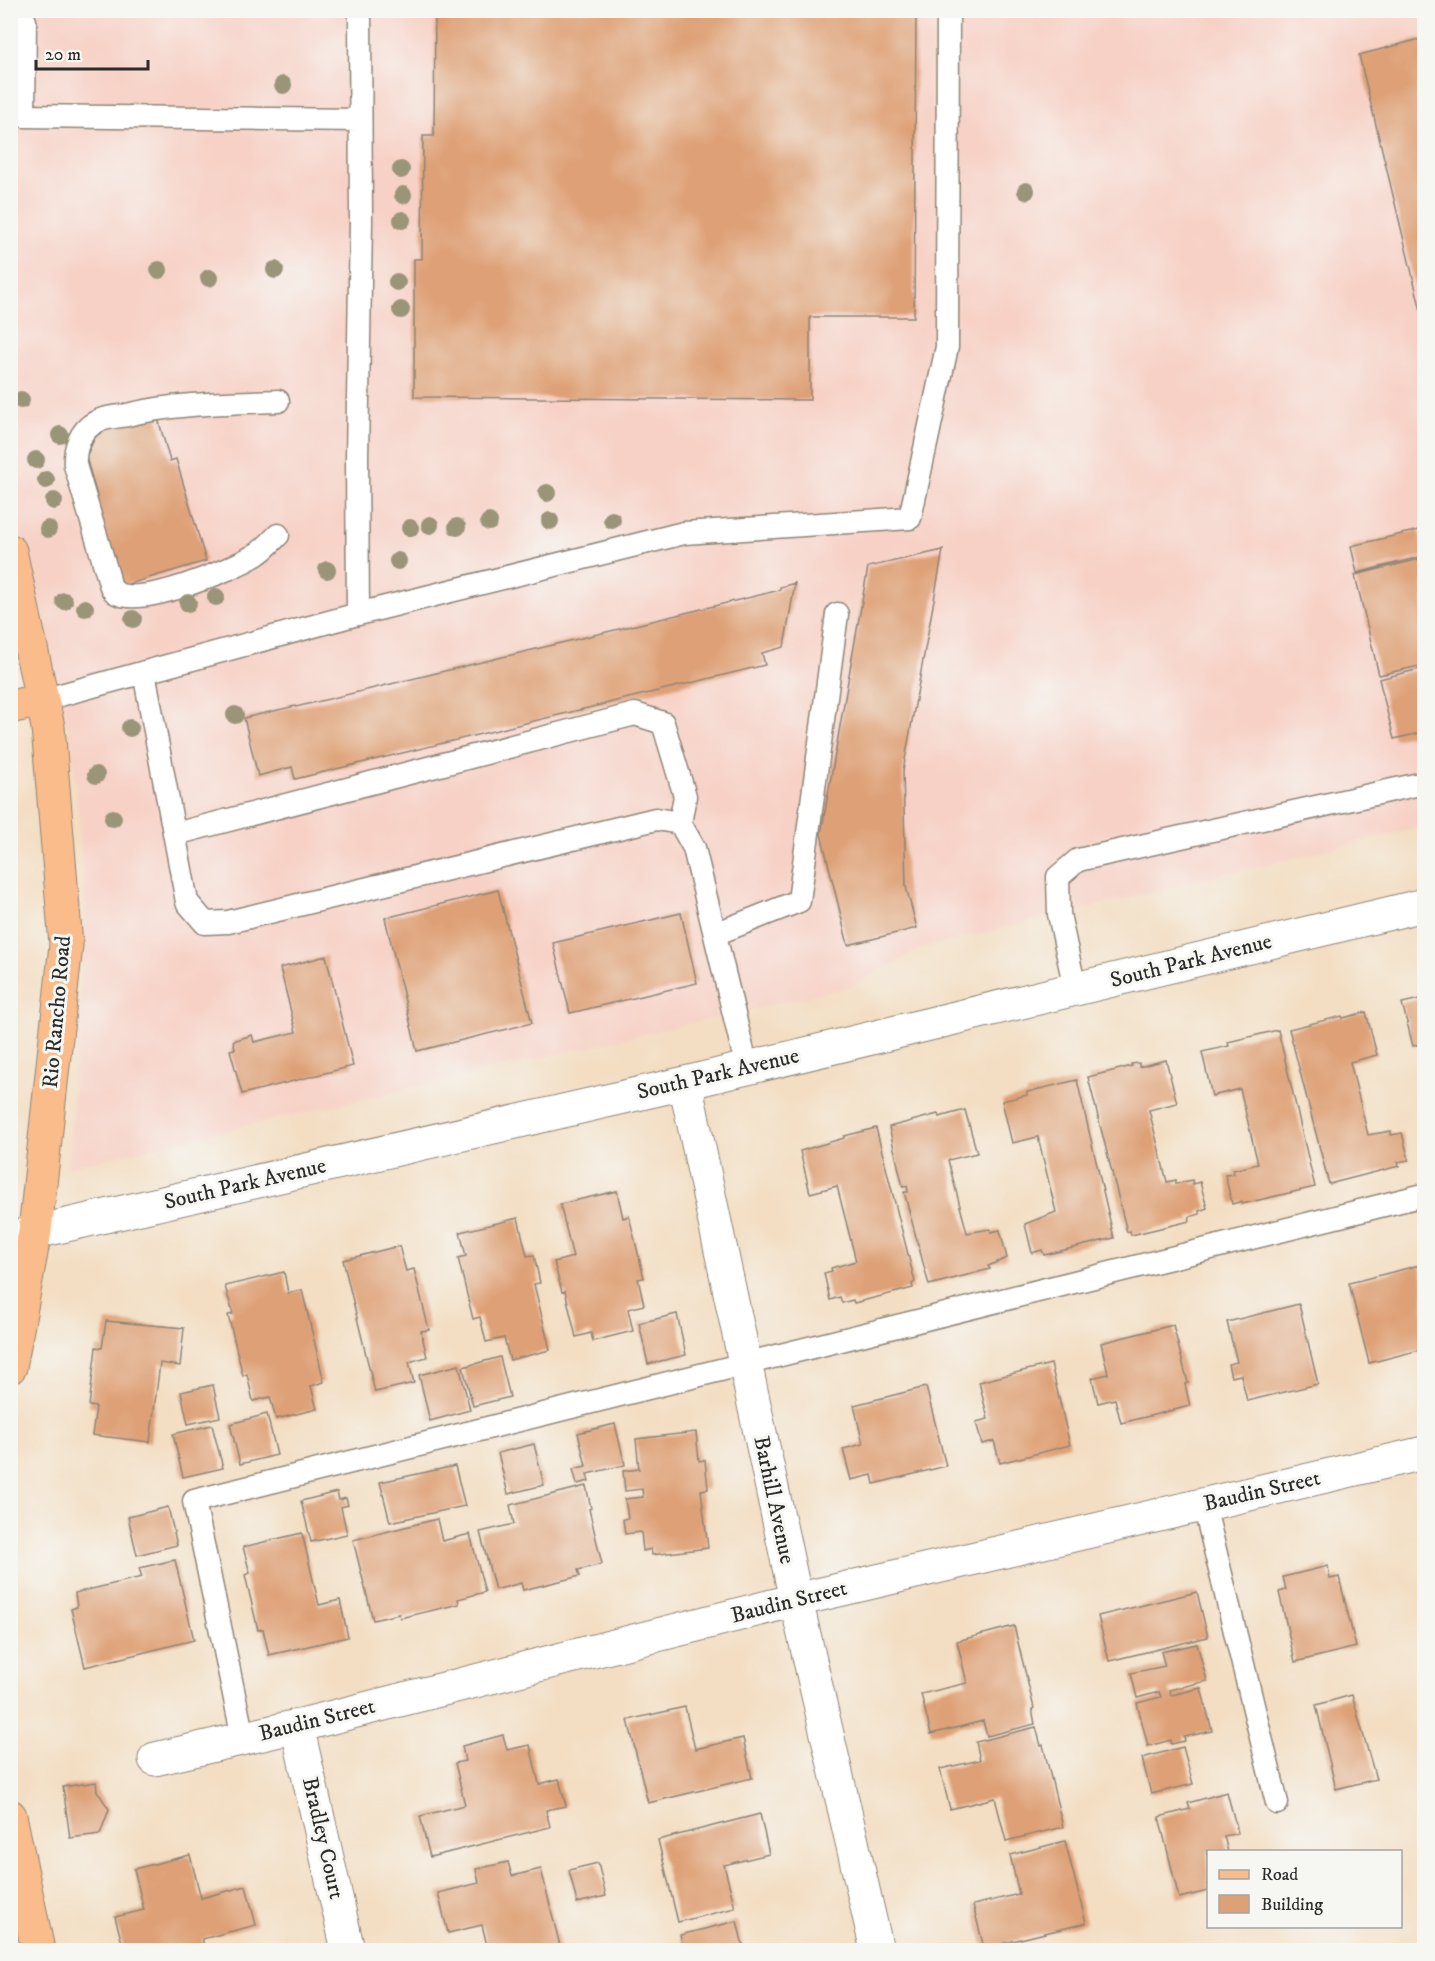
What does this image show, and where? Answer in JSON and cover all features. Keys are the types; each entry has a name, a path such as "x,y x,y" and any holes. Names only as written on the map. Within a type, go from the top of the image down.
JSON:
{"main road":[{"name":"Rio Rancho Road","path":"10,551 48,727 66,945 23,1235 10,1367"},
{"path":"10,707 42,700"},
{"path":"10,1816 38,1950"}],"street":[{"name":"South Park Avenue","path":"23,1235 685,1083 1425,905"},
{"name":"Barhill Avenue","path":"685,1083 796,1600 877,1950"},
{"name":"Baudin Street","path":"154,1759 297,1726 796,1600 1425,1453"},
{"name":"Bradley Court","path":"297,1726 348,1950"}],"lane":[{"path":"358,614 360,10"},
{"path":"42,700 358,614 684,533 910,518 947,347 948,10"},
{"path":"10,22 25,21 15,118 360,120"},
{"path":"278,401 161,407 96,422 82,434 75,455 75,465 108,576 113,590 123,596 140,596 205,580 259,554 278,535"},
{"path":"715,934 799,901 837,614"},
{"path":"144,672 187,902 205,923 228,922 656,819 680,824"},
{"path":"175,834 635,714 663,723 685,796 680,824 694,848 747,1068"},
{"path":"1075,989 1059,914 1058,877 1078,860 1425,783"},
{"path":"243,1738 194,1500 1425,1195"},
{"path":"1204,1505 1277,1803"}],"shaded area":[{"path":"10,11 1424,11 1424,826 922,948 852,986 68,1167 86,910 73,753 43,619 11,515"}],"building":[{"path":"435,10 916,10 914,317 810,317 810,400 414,397 414,259 422,259 423,136 434,136"},
{"path":"1424,38 1424,323 1359,55"},
{"path":"157,415 170,461 176,459 206,561 115,588 89,498 97,496 86,457 98,431"},
{"path":"1419,530 1424,556 1357,573 1351,546"},
{"path":"943,550 903,771 906,887 917,928 848,945 821,834 868,567"},
{"path":"1424,558 1424,665 1379,675 1355,575"},
{"path":"795,583 784,647 762,653 765,665 295,779 292,767 258,776 244,718 780,590 780,587"},
{"path":"1424,668 1424,732 1394,739 1379,679"},
{"path":"498,890 532,1023 417,1051 385,918"},
{"path":"681,913 697,983 570,1013 553,943"},
{"path":"326,956 353,1066 242,1094 230,1050 235,1049 233,1041 252,1035 254,1042 296,1032 280,968"},
{"path":"1424,998 1424,1043 1413,1046 1402,1003"},
{"path":"1366,1012 1377,1055 1350,1062 1368,1135 1391,1131 1391,1135 1402,1133 1409,1160 1398,1162 1399,1166 1329,1184 1289,1029"},
{"path":"1278,1030 1315,1187 1242,1204 1242,1201 1232,1204 1225,1175 1234,1174 1233,1170 1258,1164 1240,1089 1212,1096 1202,1052 1229,1046 1228,1042"},
{"path":"1166,1060 1177,1103 1149,1110 1167,1182 1176,1180 1176,1184 1192,1180 1193,1184 1200,1182 1207,1208 1199,1211 1200,1214 1189,1217 1190,1221 1131,1235 1130,1231 1127,1232 1088,1077 1132,1066 1131,1064 1139,1063 1139,1067"},
{"path":"1077,1080 1114,1238 1044,1255 1042,1250 1032,1253 1025,1224 1056,1212 1038,1137 1012,1143 1002,1101 1027,1095 1027,1092"},
{"path":"965,1110 977,1153 948,1160 967,1233 990,1229 991,1232 1000,1230 1007,1258 988,1266 990,1269 929,1285 904,1192 908,1192 907,1186 903,1187 889,1127 938,1114 939,1117"},
{"path":"876,1128 915,1282 912,1284 913,1288 854,1303 853,1300 842,1303 840,1297 830,1300 824,1273 832,1271 831,1268 856,1261 837,1186 810,1193 800,1151"},
{"path":"617,1191 623,1218 629,1216 644,1278 638,1279 644,1305 628,1309 633,1331 593,1341 591,1333 576,1337 565,1291 562,1292 554,1262 573,1257 560,1204"},
{"path":"518,1218 527,1256 534,1255 540,1283 534,1284 550,1350 510,1360 504,1338 486,1342 480,1317 473,1319 458,1258 466,1256 460,1232"},
{"path":"399,1246 406,1271 414,1269 429,1330 421,1331 427,1357 409,1362 414,1383 375,1392 343,1260"},
{"path":"1420,1265 1424,1282 1424,1349 1369,1363 1349,1283"},
{"path":"284,1272 288,1293 302,1290 324,1382 311,1386 317,1409 276,1419 270,1397 253,1401 247,1374 243,1376 228,1315 233,1314 225,1286"},
{"path":"1299,1304 1318,1384 1247,1401 1241,1375 1231,1377 1228,1364 1237,1362 1227,1322"},
{"path":"677,1314 686,1355 648,1364 639,1323"},
{"path":"106,1321 184,1328 180,1366 160,1363 150,1442 92,1435 96,1407 89,1406 96,1347 102,1348"},
{"path":"1173,1325 1188,1383 1185,1384 1190,1406 1121,1423 1115,1399 1098,1403 1092,1378 1108,1374 1101,1343"},
{"path":"500,1357 510,1397 473,1406 463,1367"},
{"path":"1051,1364 1070,1445 1000,1463 994,1441 982,1444 976,1422 988,1419 979,1382"},
{"path":"459,1365 470,1410 430,1421 419,1375"},
{"path":"213,1385 220,1417 188,1424 181,1392"},
{"path":"926,1387 946,1466 874,1484 872,1475 851,1480 843,1449 863,1444 854,1405"},
{"path":"267,1414 277,1455 240,1464 230,1424"},
{"path":"615,1424 625,1465 587,1474 589,1481 577,1484 573,1469 586,1466 578,1433"},
{"path":"212,1425 223,1468 183,1477 173,1434"},
{"path":"696,1432 699,1461 705,1460 708,1489 701,1490 708,1548 652,1555 651,1549 643,1551 641,1532 625,1534 623,1519 628,1518 625,1499 643,1497 642,1489 625,1491 623,1471 639,1469 636,1439"},
{"path":"534,1444 544,1485 508,1494 498,1453"},
{"path":"455,1466 465,1506 390,1522 380,1482"},
{"path":"586,1486 602,1564 578,1570 580,1576 523,1590 521,1583 495,1590 480,1532 514,1524 510,1505"},
{"path":"337,1492 339,1500 346,1498 348,1505 341,1507 347,1534 311,1542 301,1501"},
{"path":"168,1507 177,1545 137,1555 128,1517"},
{"path":"437,1519 442,1541 470,1534 485,1592 458,1599 459,1604 400,1618 399,1614 373,1620 353,1540"},
{"path":"302,1533 319,1605 340,1600 348,1637 269,1655 263,1629 258,1630 245,1575 250,1573 243,1547"},
{"path":"175,1560 194,1640 85,1667 71,1609 77,1607 75,1593 142,1577 139,1568"},
{"path":"1328,1566 1330,1579 1339,1577 1356,1647 1295,1662 1279,1592 1286,1590 1283,1577"},
{"path":"1197,1592 1208,1637 1109,1661 1098,1616"},
{"path":"1014,1626 1034,1708 1032,1709 1035,1724 987,1736 983,1721 931,1734 921,1694 967,1683 957,1641"},
{"path":"1197,1644 1207,1681 1169,1690 1171,1695 1201,1688 1212,1731 1184,1737 1185,1741 1171,1744 1171,1740 1148,1746 1137,1703 1161,1697 1159,1692 1137,1698 1131,1673 1165,1666 1161,1652"},
{"path":"1352,1695 1376,1779 1336,1789 1316,1705"},
{"path":"685,1707 695,1749 743,1738 752,1778 648,1803 628,1720"},
{"path":"1036,1727 1041,1746 1043,1745 1063,1827 1006,1841 995,1798 950,1809 940,1769 980,1760 976,1742"},
{"path":"503,1735 507,1750 530,1745 539,1784 559,1779 566,1806 546,1810 550,1827 430,1857 420,1816 465,1805 455,1763 465,1761 462,1746"},
{"path":"1183,1747 1193,1784 1151,1794 1142,1758"},
{"path":"96,1782 97,1791 109,1809 100,1834 70,1838 63,1787"},
{"path":"1227,1792 1238,1833 1224,1836 1228,1850 1207,1850 1207,1891 1179,1898 1159,1817 1190,1809 1188,1803"},
{"path":"760,1814 769,1854 724,1865 735,1908 678,1922 658,1840"},
{"path":"1065,1841 1086,1923 984,1948 973,1905 1019,1894 1010,1855"},
{"path":"190,1855 201,1898 246,1886 256,1925 202,1939 206,1950 177,1950 176,1945 154,1950 124,1950 115,1917 144,1910 134,1869"},
{"path":"508,1862 512,1876 541,1869 561,1950 488,1950 482,1925 448,1933 438,1893 479,1883 476,1869"},
{"path":"598,1863 606,1896 577,1903 569,1870"},
{"path":"737,1921 744,1950 684,1950 680,1935"}]}
